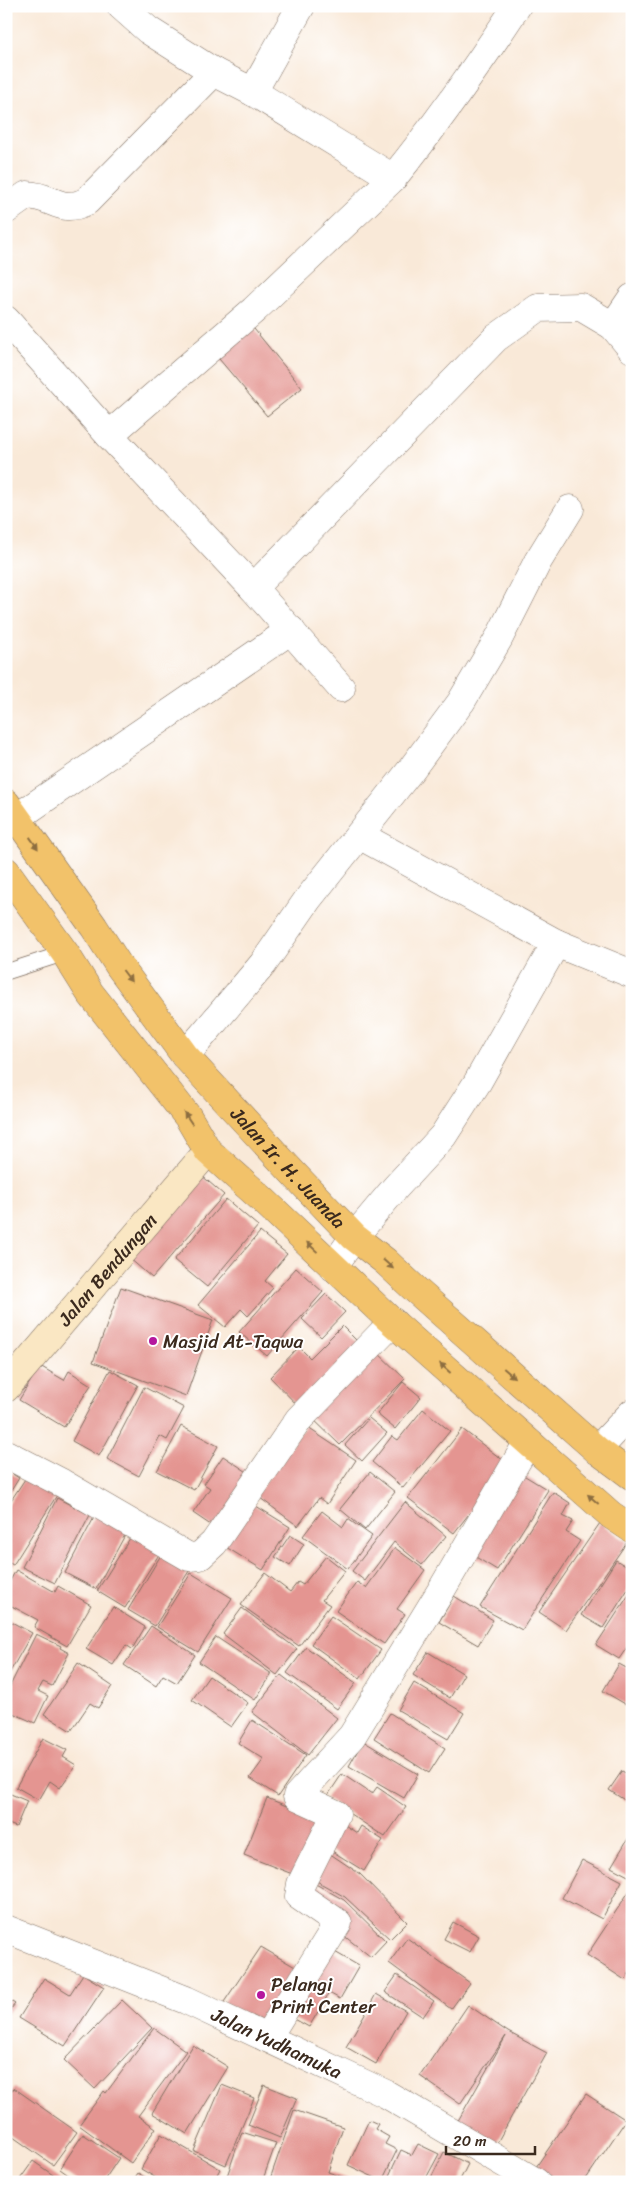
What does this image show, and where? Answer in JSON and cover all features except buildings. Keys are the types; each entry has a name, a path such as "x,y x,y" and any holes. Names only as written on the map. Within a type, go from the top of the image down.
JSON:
{"highway":[{"name":"Jalan Ir. H. Juanda","path":"10,815 94,927 119,966 185,1056 354,1237 386,1261 417,1291 597,1450 632,1476"},
{"name":"Jalan Ir. H. Juanda","path":"6,871 65,953 111,1022 148,1065 188,1118 208,1151 393,1322 611,1514 632,1529"}],"street":[{"path":"120,6 148,30 214,72 253,92 393,178"},
{"path":"253,92 301,6"},
{"path":"109,435 254,310 393,178 461,90 517,6"},
{"path":"6,210 27,195 46,198 65,207 76,207 87,201 214,72"},
{"path":"613,326 632,298"},
{"path":"253,588 496,338 538,308 581,307 613,326 632,349"},
{"path":"6,320 109,435 253,588 341,688"},
{"path":"185,1056 264,964 308,900 410,771 461,702 499,638 538,561 570,509"},
{"path":"10,815 291,630"},
{"path":"359,835 556,944 632,974"},
{"path":"333,1266 354,1237 443,1136 477,1083 556,944"},
{"name":"Jalan Bendungan","path":"6,1388 208,1151"},
{"path":"6,1454 62,1483 189,1557 200,1556 214,1543 299,1419 393,1322"},
{"path":"597,1450 632,1413"},
{"path":"267,2038 338,1923 299,1896 302,1884 336,1814 297,1796 352,1736 442,1589 528,1442"},
{"name":"Jalan Yudhamuka","path":"6,1929 186,2000 386,2094 536,2182"}],"lane":[{"path":"6,972 65,953"}],"place":[{"name":"Masjid At-Taqwa","path":"153,1341"},
{"name":"Pelangi Print Center","path":"261,1995"}]}
